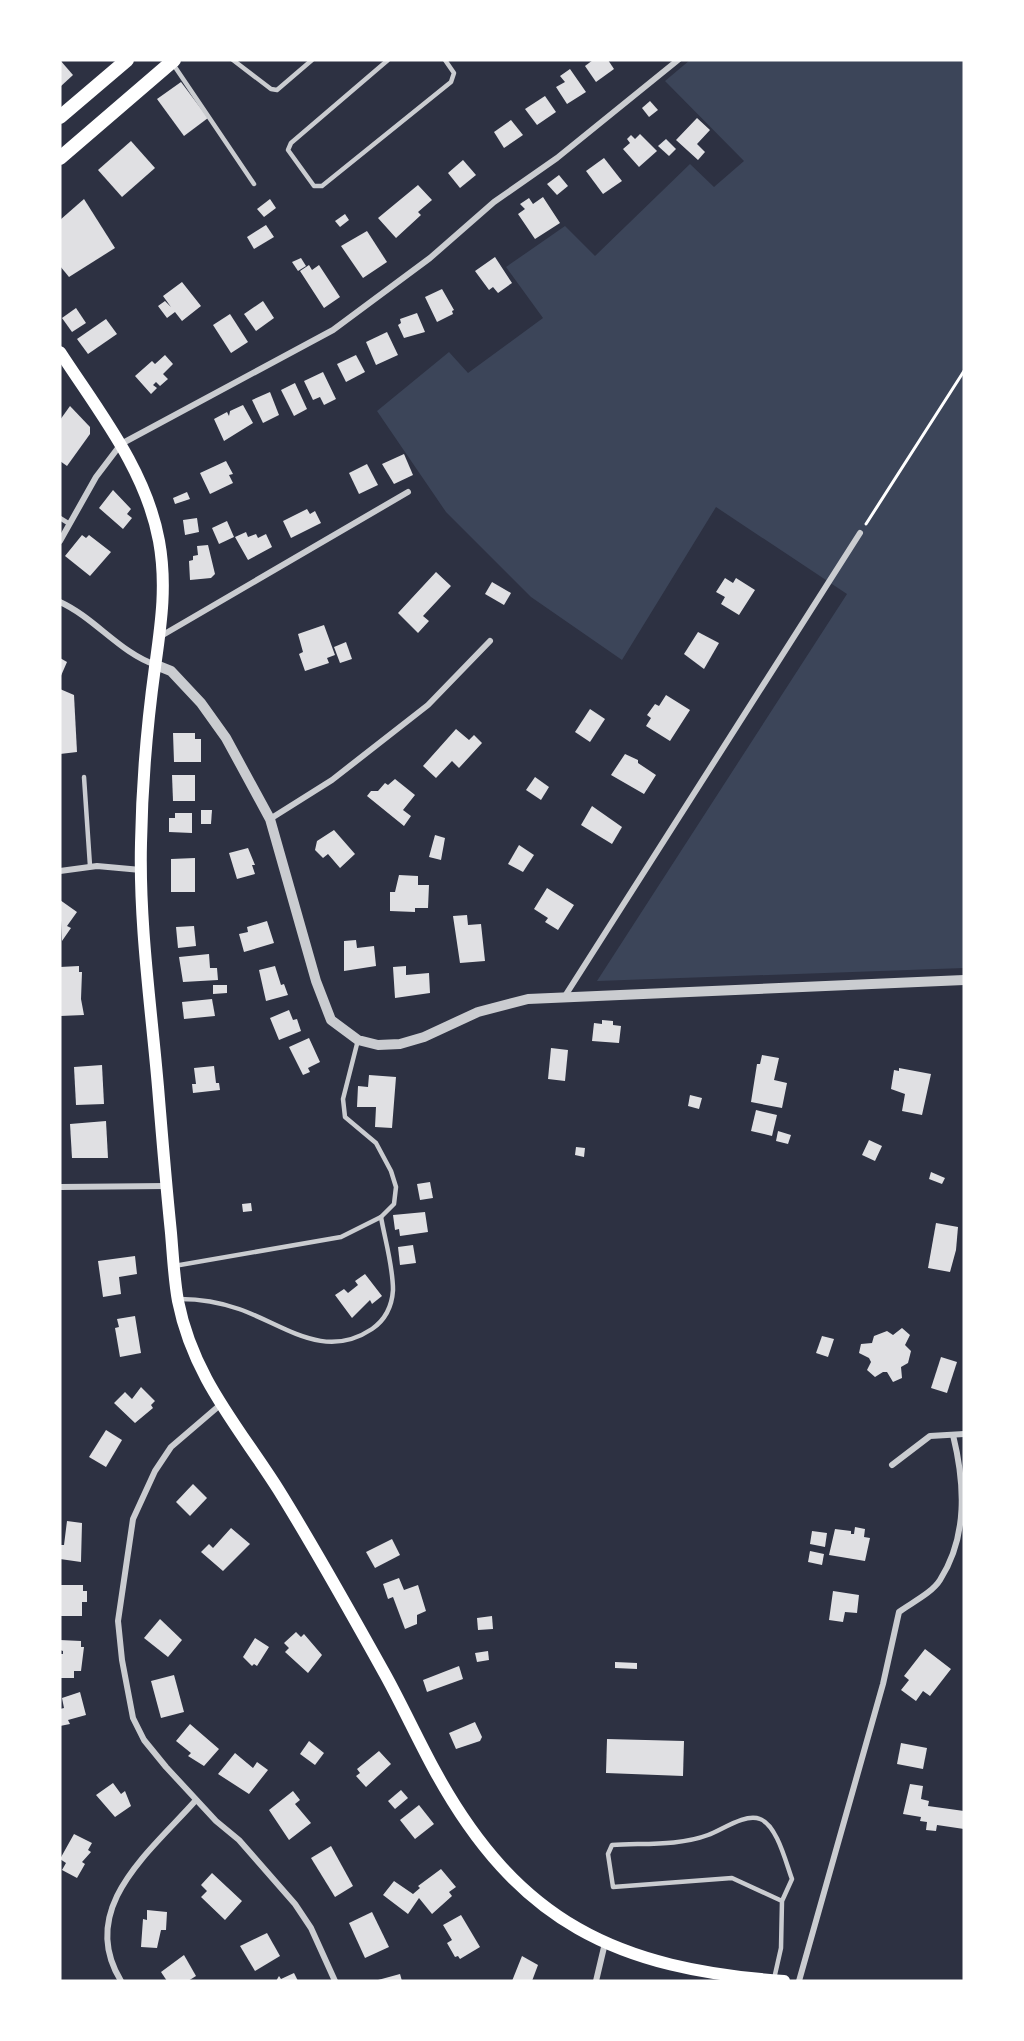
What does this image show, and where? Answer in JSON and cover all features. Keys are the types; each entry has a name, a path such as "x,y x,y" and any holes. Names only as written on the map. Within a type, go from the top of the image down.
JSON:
{"main road":[{"path":"60,158 173,61"},
{"path":"60,117 122,62"},
{"path":"60,352 121,444 146,489 159,541 165,589 146,760 141,845 166,1186 177,1298 190,1347 219,1406 270,1476 316,1550 403,1707 437,1774 483,1844 518,1885 574,1929 622,1951 677,1968 784,1981"}],"street":[{"path":"60,541 96,477 121,444 333,330 430,258 494,202 557,158 678,60"},
{"path":"161,636 408,492"},
{"path":"565,996 860,533"},
{"path":"60,602 90,620 140,660 171,671 201,704 225,738 270,819 316,981 331,1020 358,1040 378,1045 400,1044 424,1037 478,1012 505,1004 565,996 964,980"},
{"path":"270,819 332,780 428,705 490,641"},
{"path":"60,871 90,866 142,870"},
{"path":"60,1187 166,1186"},
{"path":"219,1406 171,1447 155,1471 133,1519 118,1621 122,1660 133,1718 144,1740 196,1800 216,1821 240,1840 296,1904 311,1928 335,1981"},
{"path":"892,1465 930,1436 964,1434"},
{"path":"799,1981 883,1684 899,1612 939,1582 960,1535 962,1472 953,1436"},
{"path":"121,1981 114,1969 106,1944 110,1908 122,1884 196,1800"},
{"path":"596,1981 605,1943"}],"lane":[{"path":"233,60 271,89 277,90 312,60"},
{"path":"384,61 291,143 288,150 314,186 322,186 451,82 454,73 446,60"},
{"path":"173,61 254,184"},
{"path":"60,518 68,524"},
{"path":"84,777 90,866"},
{"path":"174,1266 341,1237 381,1217 394,1204 396,1188 376,1143 345,1117 343,1099 358,1040"},
{"path":"177,1298 198,1299 231,1306 313,1340 332,1343 354,1338 379,1324 390,1309 393,1289 381,1217"},
{"path":"774,1980 781,1948 782,1901 792,1879 770,1825 760,1819 750,1818 706,1836 675,1842 612,1845 608,1854 613,1887 732,1878 782,1901"}],"path":[{"path":"860,533 962,378 964,371"}],"shaded area":[{"path":"690,60 964,60 964,968 597,981 847,594 716,507 622,660 531,597 446,512 377,411 449,352 468,373 543,318 506,267 565,226 595,256 690,164 714,187 744,161 665,81"}],"building":[{"path":"60,60 73,75 60,87"},
{"path":"593,60 608,60 614,69 596,82 585,66"},
{"path":"570,69 586,92 567,104 556,87 565,82 560,76"},
{"path":"181,82 208,118 184,136 157,99"},
{"path":"545,96 556,112 537,125 525,109"},
{"path":"650,101 658,110 649,117 642,108"},
{"path":"697,118 710,130 697,144 705,152 698,160 676,140"},
{"path":"511,120 523,135 504,148 494,132"},
{"path":"640,134 657,151 639,167 623,149 630,143 627,139 631,135 635,139"},
{"path":"666,139 676,149 669,156 658,146"},
{"path":"131,141 155,168 122,197 98,170"},
{"path":"604,158 622,181 603,194 586,171"},
{"path":"463,160 476,175 460,188 448,173"},
{"path":"559,175 568,186 557,195 547,184"},
{"path":"418,185 432,200 418,212 421,215 396,238 378,218"},
{"path":"543,197 560,223 535,239 518,214 525,209 520,204 529,198 533,204"},
{"path":"84,199 115,248 69,277 60,266 60,220"},
{"path":"270,199 276,208 264,217 257,209"},
{"path":"345,214 349,220 340,227 335,221"},
{"path":"266,225 274,237 254,249 247,237"},
{"path":"367,231 387,262 363,278 341,246"},
{"path":"495,257 512,283 498,293 493,287 489,290 475,271"},
{"path":"301,258 306,266 298,271 292,262"},
{"path":"309,265 312,270 319,265 340,297 324,308 300,271"},
{"path":"182,282 201,306 182,321 175,312 167,318 158,306 165,301 171,307 163,296"},
{"path":"442,289 454,310 453,314 437,322 425,297"},
{"path":"263,301 274,318 256,331 244,314"},
{"path":"76,308 86,323 72,332 62,318"},
{"path":"417,313 425,332 404,338 398,325 401,323 400,319"},
{"path":"230,314 248,342 231,353 213,325"},
{"path":"106,319 117,334 88,354 77,339"},
{"path":"387,332 398,355 376,365 366,342"},
{"path":"165,355 173,364 163,374 168,379 160,386 156,382 153,385 157,388 151,394 135,376 152,361 155,364"},
{"path":"356,355 365,372 346,382 337,364"},
{"path":"323,372 336,399 324,405 320,397 313,400 304,381"},
{"path":"295,383 307,409 294,416 281,390"},
{"path":"270,392 279,415 263,423 252,400"},
{"path":"243,405 253,423 224,441 214,419 227,412 229,416 230,411"},
{"path":"70,406 90,427 90,434 67,466 60,461 60,420"},
{"path":"404,454 413,475 394,484 382,464"},
{"path":"226,461 233,474 229,475 233,483 210,494 200,473"},
{"path":"367,464 378,485 359,494 349,473"},
{"path":"113,490 131,509 127,514 132,518 123,529 99,508"},
{"path":"187,492 190,499 175,504 173,498"},
{"path":"307,509 310,514 315,511 321,523 291,538 283,521"},
{"path":"197,518 199,532 185,535 183,520"},
{"path":"227,521 234,537 219,544 212,528"},
{"path":"246,532 248,537 256,534 258,538 266,534 272,547 248,560 235,537"},
{"path":"82,535 86,538 89,535 111,552 90,576 65,556"},
{"path":"208,545 215,574 211,578 190,580 189,561 193,560 193,556 198,555 197,546"},
{"path":"436,572 451,586 423,616 429,621 418,633 398,613"},
{"path":"725,578 733,583 736,578 755,590 739,615 721,604 725,597 716,592"},
{"path":"492,582 511,593 504,605 485,594"},
{"path":"324,625 335,655 327,658 329,663 305,671 299,654 303,652 298,634"},
{"path":"698,632 719,643 704,669 684,654"},
{"path":"346,642 352,659 340,663 334,647"},
{"path":"60,658 67,662 60,678"},
{"path":"60,689 74,695 77,752 60,754"},
{"path":"666,695 690,710 670,741 646,726 651,718 647,715 655,704 659,706"},
{"path":"590,709 605,719 590,742 575,732"},
{"path":"456,729 469,740 474,735 482,743 459,768 452,761 436,778 423,766"},
{"path":"173,733 195,733 195,739 201,739 201,762 174,762"},
{"path":"625,754 638,760 638,763 656,775 644,794 611,775"},
{"path":"172,775 195,775 195,801 173,801"},
{"path":"535,777 549,787 541,800 526,790"},
{"path":"395,779 415,795 403,810 411,816 404,826 367,796 371,791 378,791 385,783 388,785"},
{"path":"592,806 622,827 612,844 581,825"},
{"path":"201,810 212,810 211,824 201,824"},
{"path":"175,813 192,813 192,833 169,832 169,818 175,818"},
{"path":"334,830 355,854 340,868 328,854 323,858 315,850 317,841"},
{"path":"435,835 445,838 441,860 429,857"},
{"path":"519,845 534,855 523,872 508,864"},
{"path":"248,848 255,865 252,865 255,874 237,879 229,853"},
{"path":"195,858 195,892 171,892 171,859"},
{"path":"399,875 418,876 418,885 429,885 428,908 415,908 415,912 390,911 390,892 395,892"},
{"path":"547,888 574,905 558,930 545,922 548,918 534,909"},
{"path":"60,900 77,912 67,926 71,928 62,941"},
{"path":"467,915 468,925 481,924 485,961 460,963 453,916"},
{"path":"267,921 274,943 244,952 239,934 248,932 247,927"},
{"path":"194,926 196,946 178,948 176,927"},
{"path":"356,940 357,948 374,946 376,966 344,971 344,941"},
{"path":"209,954 210,968 217,968 218,980 183,982 179,957"},
{"path":"79,966 79,972 82,972 81,999 84,1015 60,1016 60,967"},
{"path":"275,966 281,985 284,984 288,995 266,1001 259,970"},
{"path":"406,966 406,975 429,973 430,993 395,998 393,967"},
{"path":"213,985 227,985 227,993 213,994"},
{"path":"212,999 215,1016 184,1019 182,1002"},
{"path":"289,1010 293,1020 297,1019 301,1031 279,1040 270,1018"},
{"path":"602,1020 613,1021 613,1025 621,1026 619,1043 592,1041 594,1023 602,1024"},
{"path":"309,1038 320,1062 308,1068 310,1072 303,1075 289,1047"},
{"path":"551,1048 568,1050 565,1081 548,1079"},
{"path":"762,1055 779,1058 774,1080 787,1083 782,1108 751,1102 757,1064 760,1064"},
{"path":"102,1065 104,1104 76,1105 74,1067"},
{"path":"214,1066 216,1083 219,1083 220,1090 193,1093 192,1084 196,1084 194,1068"},
{"path":"899,1068 931,1074 922,1115 902,1111 905,1094 891,1089 894,1070 899,1071"},
{"path":"369,1075 396,1077 392,1128 375,1127 376,1107 357,1107 358,1086 368,1087"},
{"path":"690,1095 702,1098 699,1109 688,1106"},
{"path":"756,1110 777,1115 772,1136 751,1131"},
{"path":"106,1121 108,1158 72,1158 70,1124"},
{"path":"778,1131 791,1135 788,1144 776,1141"},
{"path":"869,1140 882,1146 875,1161 862,1155"},
{"path":"576,1147 585,1148 584,1157 575,1155"},
{"path":"931,1172 945,1178 942,1184 929,1179"},
{"path":"430,1182 433,1198 420,1200 417,1184"},
{"path":"251,1203 252,1211 243,1212 242,1204"},
{"path":"425,1212 428,1232 400,1236 399,1229 395,1230 393,1215"},
{"path":"936,1223 958,1227 956,1250 950,1272 928,1268"},
{"path":"413,1245 416,1263 400,1265 398,1247"},
{"path":"135,1256 137,1274 119,1277 121,1294 103,1297 98,1261"},
{"path":"365,1274 382,1296 372,1304 370,1300 352,1318 335,1295 344,1289 348,1293 358,1285 355,1281"},
{"path":"135,1316 141,1353 120,1357 115,1328 119,1327 117,1319"},
{"path":"902,1328 910,1335 905,1345 911,1351 908,1363 901,1367 902,1378 893,1382 887,1372 875,1377 867,1370 871,1362 869,1358 859,1353 861,1344 872,1343 874,1336 887,1331 893,1335"},
{"path":"822,1336 834,1339 828,1357 816,1353"},
{"path":"941,1357 957,1362 947,1393 931,1388"},
{"path":"141,1387 155,1401 151,1405 153,1408 135,1423 114,1403 125,1392 132,1399"},
{"path":"106,1430 122,1440 106,1467 89,1457"},
{"path":"193,1484 207,1498 190,1516 176,1502"},
{"path":"67,1521 82,1523 81,1562 60,1559 60,1545 64,1545"},
{"path":"855,1527 865,1529 864,1537 870,1538 865,1561 829,1555 835,1529 851,1531 851,1534 854,1534"},
{"path":"231,1528 250,1544 223,1571 201,1552 209,1544 213,1548"},
{"path":"812,1531 827,1533 825,1547 810,1544"},
{"path":"392,1539 400,1555 375,1568 366,1552"},
{"path":"810,1551 824,1554 822,1565 808,1562"},
{"path":"399,1578 404,1590 418,1585 426,1611 417,1615 417,1624 405,1629 393,1597 388,1599 383,1584"},
{"path":"61,1585 83,1585 83,1591 87,1591 87,1602 82,1602 82,1616 60,1616"},
{"path":"833,1591 859,1595 857,1613 845,1612 843,1622 829,1620"},
{"path":"492,1616 493,1629 478,1630 477,1618"},
{"path":"160,1619 182,1640 168,1657 144,1638"},
{"path":"296,1632 301,1637 304,1634 322,1655 308,1673 285,1652 289,1648 284,1643"},
{"path":"255,1638 269,1647 257,1666 254,1664 252,1666 243,1657"},
{"path":"60,1640 81,1641 81,1647 84,1647 81,1671 74,1671 74,1678 60,1678 60,1654 63,1654 63,1651 60,1650"},
{"path":"925,1649 951,1669 930,1696 923,1691 916,1701 901,1690 909,1680 904,1676"},
{"path":"488,1651 489,1660 477,1662 475,1653"},
{"path":"615,1662 637,1663 637,1669 615,1668"},
{"path":"459,1666 463,1679 427,1692 423,1680"},
{"path":"174,1675 184,1712 161,1718 151,1681"},
{"path":"80,1692 86,1715 68,1720 70,1724 60,1726 60,1709 64,1708 62,1698"},
{"path":"475,1722 482,1737 480,1741 456,1749 449,1733"},
{"path":"190,1724 219,1749 204,1766 188,1756 191,1753 176,1741"},
{"path":"607,1739 684,1741 683,1776 606,1773"},
{"path":"309,1741 324,1753 315,1765 300,1754"},
{"path":"901,1743 927,1748 923,1769 897,1764"},
{"path":"379,1751 391,1764 366,1787 356,1776 360,1773 357,1769"},
{"path":"235,1753 253,1768 257,1762 268,1770 249,1794 218,1774"},
{"path":"113,1783 121,1794 125,1791 131,1806 115,1817 96,1795"},
{"path":"910,1784 923,1786 921,1799 929,1801 928,1806 964,1811 964,1829 937,1825 936,1831 926,1830 927,1822 920,1821 921,1817 903,1814"},
{"path":"401,1790 408,1798 395,1809 388,1801"},
{"path":"293,1791 300,1800 295,1804 311,1823 289,1840 269,1810"},
{"path":"419,1805 434,1824 415,1839 400,1820"},
{"path":"74,1834 92,1843 88,1850 91,1852 82,1862 85,1864 77,1878 62,1870 66,1863 60,1859"},
{"path":"331,1846 353,1886 335,1897 311,1858"},
{"path":"441,1869 456,1887 449,1892 452,1896 432,1914 419,1898 408,1914 383,1895 394,1881 413,1894 420,1888 418,1886"},
{"path":"212,1873 242,1901 225,1920 201,1897 207,1891 201,1885"},
{"path":"147,1910 167,1912 166,1930 161,1930 157,1948 141,1947 143,1919 147,1920"},
{"path":"372,1912 389,1947 365,1958 349,1923"},
{"path":"461,1915 480,1947 460,1959 458,1956 455,1957 447,1943 452,1940 443,1925"},
{"path":"267,1933 280,1956 255,1971 240,1946"},
{"path":"184,1955 196,1976 188,1981 167,1981 161,1972"},
{"path":"522,1956 538,1965 532,1981 512,1981"},
{"path":"294,1973 298,1981 276,1981 279,1976 281,1979"},
{"path":"400,1974 402,1981 378,1981 378,1980"}]}
